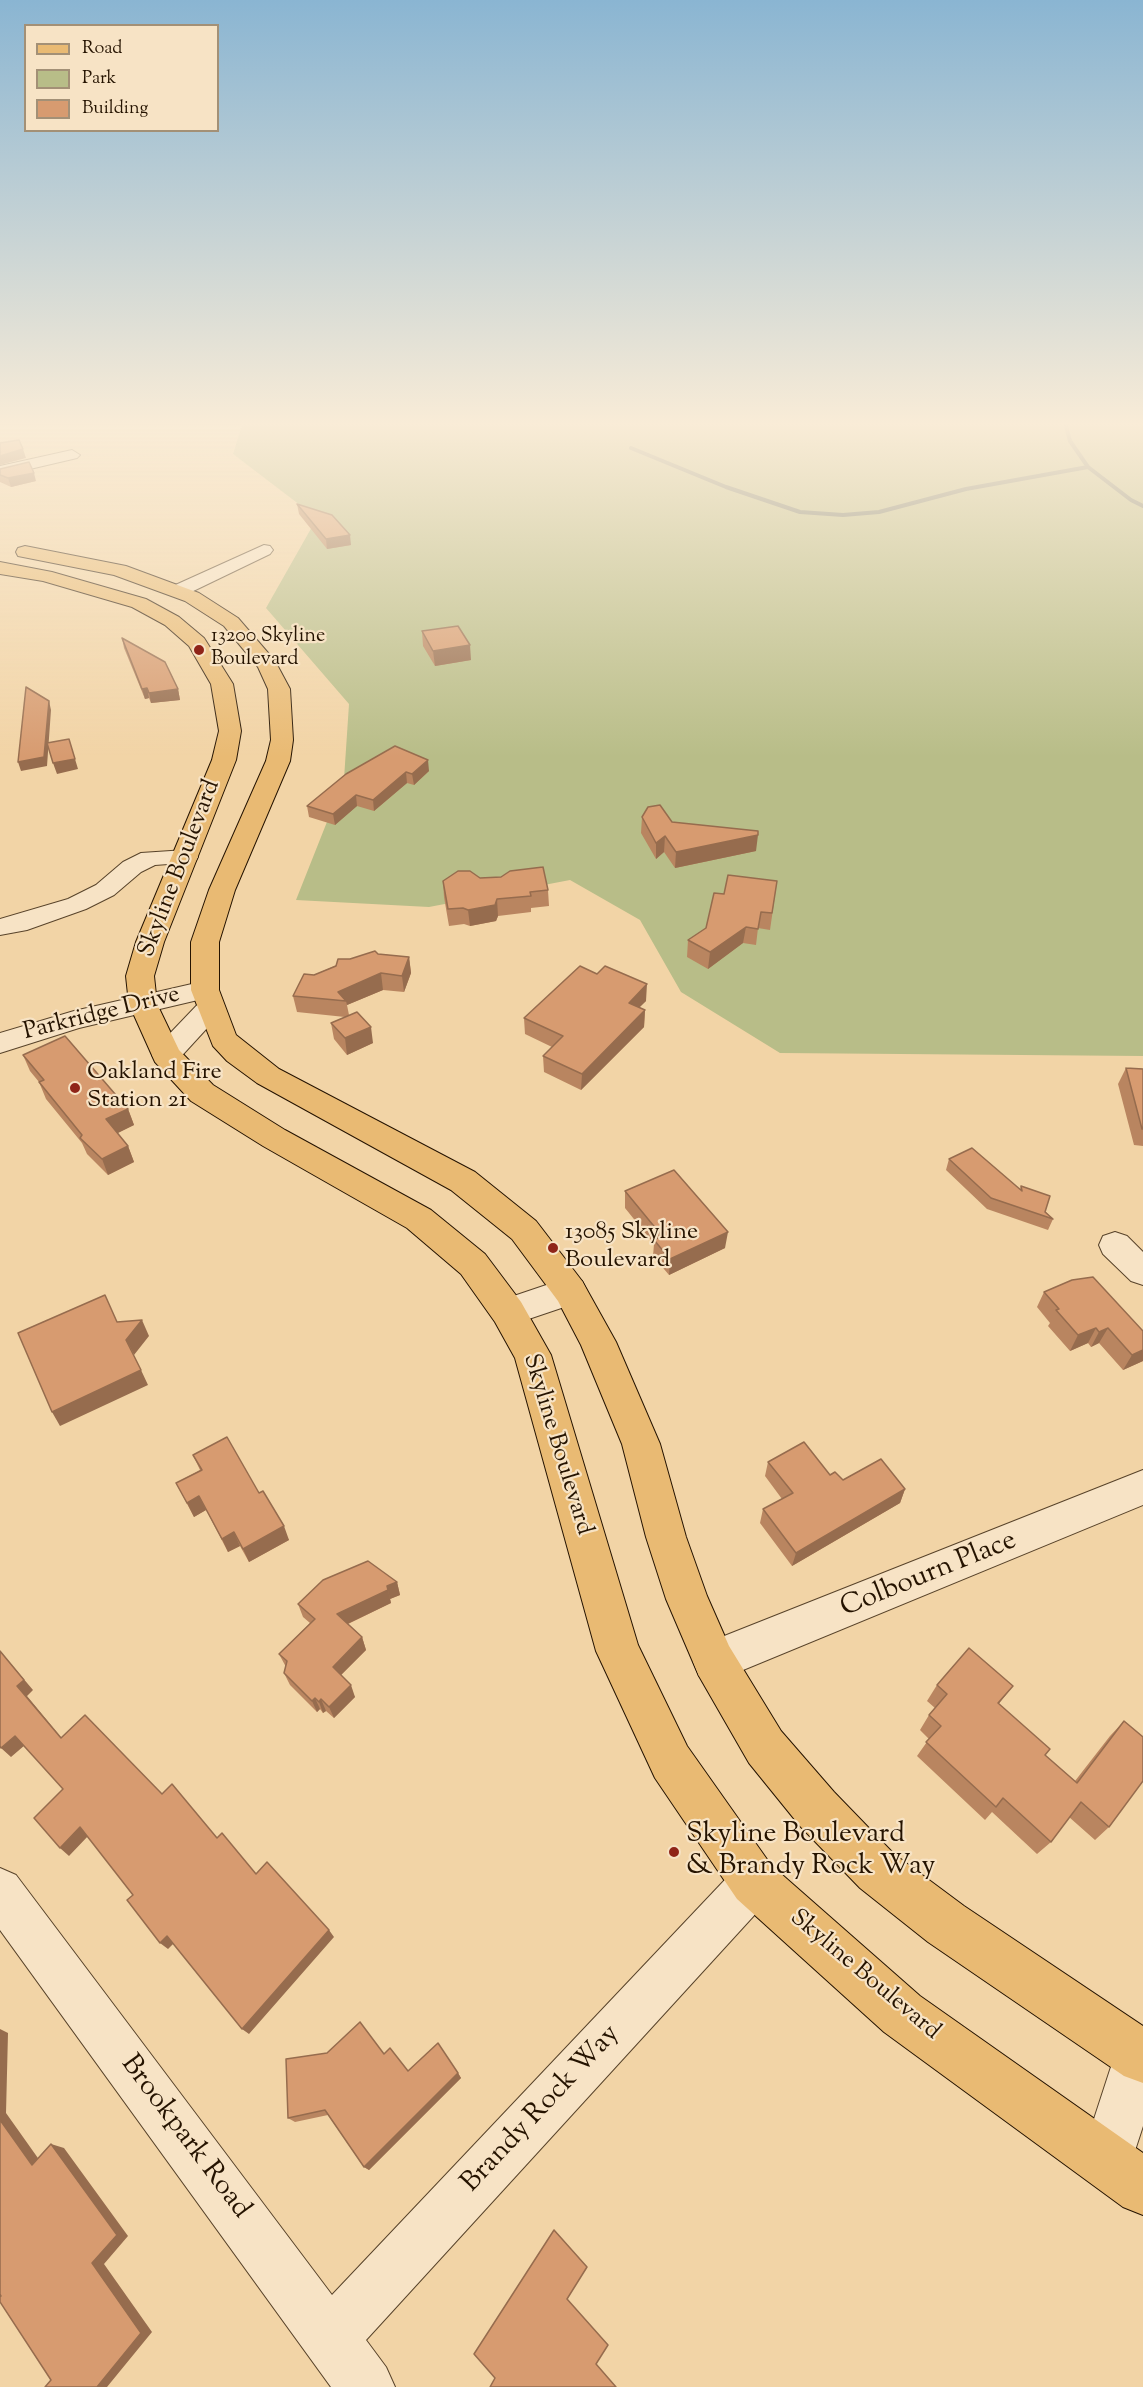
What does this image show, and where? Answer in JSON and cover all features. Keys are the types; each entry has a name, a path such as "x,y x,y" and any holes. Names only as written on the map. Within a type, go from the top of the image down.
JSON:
{"main road":[{"name":"Skyline Boulevard","path":"6,559 80,561 119,570 178,591 192,597 231,622 268,665 279,689 282,713 282,740 278,760 222,890 207,934 208,999 223,1039 238,1054 268,1076 463,1181 524,1230 570,1291 598,1342 641,1444 666,1537 687,1599 714,1661 765,1747 817,1809 877,1871 946,1924 1141,2056"},
{"name":"Skyline Boulevard","path":"6,559 45,576 139,603 172,621 197,642 222,684 230,731 224,760 150,942 140,976 143,1004 166,1055 202,1094 274,1138 419,1219 473,1264 508,1312 533,1355 618,1651 671,1762 754,1882 902,2014 1125,2173"}],"street":[{"path":"178,591 264,550"},
{"path":"0,927 18,924 78,904 105,890 132,867 150,858 186,857"},
{"path":"166,1055 208,999"},
{"name":"Parkridge Drive","path":"0,1043 74,1020 143,1004 208,999"},
{"path":"1115,1245 1143,1272"},
{"path":"508,1312 570,1291"},
{"name":"Colbourn Place","path":"714,1661 1143,1487"},
{"name":"Brandy Rock Way","path":"331,2337 754,1882"},
{"name":"Brookpark Road","path":"0,1891 366,2387"},
{"path":"1125,2173 1141,2056"}],"green space":[{"path":"308,533 1143,533 1143,1056 780,1053 681,992 640,920 570,880 429,907 296,900 344,779 349,704 266,608"}],"building":[{"path":"321,533 350,535 326,539"},
{"path":"458,626 470,645 433,651 422,631"},
{"path":"122,638 165,662 178,689 149,693 147,688 142,689"},
{"path":"26,687 49,701 44,757 18,762"},
{"path":"69,739 75,759 53,763 47,743"},
{"path":"395,746 428,760 412,774 406,772 373,800 356,795 333,814 307,806 346,774"},
{"path":"660,805 672,822 758,831 758,835 676,852 665,836 656,843 642,817 648,807"},
{"path":"543,867 548,890 530,892 531,896 497,899 495,905 468,910 448,909 443,881 458,871 470,871 480,878 501,877 510,871"},
{"path":"728,875 777,881 772,913 761,912 758,929 746,927 710,952 688,940 706,928 714,893 724,894"},
{"path":"375,951 378,954 409,957 402,976 381,973 338,992 346,1001 293,996 304,974 314,975 336,966 338,959 350,959"},
{"path":"580,966 597,974 605,966 647,984 629,1003 645,1010 582,1074 543,1056 563,1036 524,1018"},
{"path":"357,1012 371,1027 345,1038 331,1023"},
{"path":"65,1036 128,1109 106,1119 128,1146 102,1159 80,1138 82,1135 39,1082 44,1080 23,1055"},
{"path":"1126,1068 1143,1069 1143,1129 1142,1129"},
{"path":"972,1148 1022,1191 1021,1186 1050,1196 1045,1212 1053,1219 991,1198 949,1159"},
{"path":"674,1170 728,1232 670,1259 654,1240 662,1236 625,1191"},
{"path":"1093,1277 1143,1331 1143,1350 1132,1355 1108,1328 1099,1332 1096,1328 1078,1335 1044,1292 1072,1280"},
{"path":"105,1295 117,1322 142,1320 126,1340 141,1370 52,1412 18,1333"},
{"path":"227,1437 259,1493 263,1491 284,1526 243,1549 234,1532 222,1539 199,1496 187,1503 176,1483 202,1470 193,1455"},
{"path":"804,1442 830,1475 835,1472 843,1480 881,1459 905,1489 796,1553 763,1509 793,1493 768,1462"},
{"path":"368,1561 397,1582 387,1586 388,1590 337,1614 362,1637 333,1667 351,1685 329,1707 321,1699 319,1702 315,1698 312,1701 284,1673 287,1661 279,1654 315,1619 298,1604 323,1580"},
{"path":"969,1648 1013,1686 998,1703 1050,1749 1045,1755 1077,1783 1124,1721 1143,1737 1143,1781 1109,1827 1081,1802 1051,1842 1003,1798 996,1807 926,1742 941,1726 929,1715 947,1694 937,1685"},
{"path":"0,1651 24,1680 17,1686 61,1738 85,1715 162,1794 172,1784 217,1838 222,1833 256,1874 267,1862 329,1930 242,2029 167,1936 160,1943 127,1900 133,1895 80,1827 60,1848 34,1818 63,1789 15,1736 1,1748 0,1746"},
{"path":"360,2022 384,2054 390,2048 408,2071 438,2043 458,2073 364,2167 325,2110 288,2118 286,2059 327,2053"},
{"path":"0,2120 32,2165 51,2144 117,2235 92,2263 141,2333 97,2387 45,2387 51,2380 0,2302"},
{"path":"554,2230 587,2267 567,2299 608,2345 596,2364 616,2387 490,2387 495,2378 474,2354"}],"place":[{"name":"13200 Skyline Boulevard","path":"199,650"},
{"name":"Oakland Fire Station 21","path":"75,1088"},
{"name":"13085 Skyline Boulevard","path":"553,1248"},
{"name":"Skyline Boulevard & Brandy Rock Way","path":"674,1852"}]}
